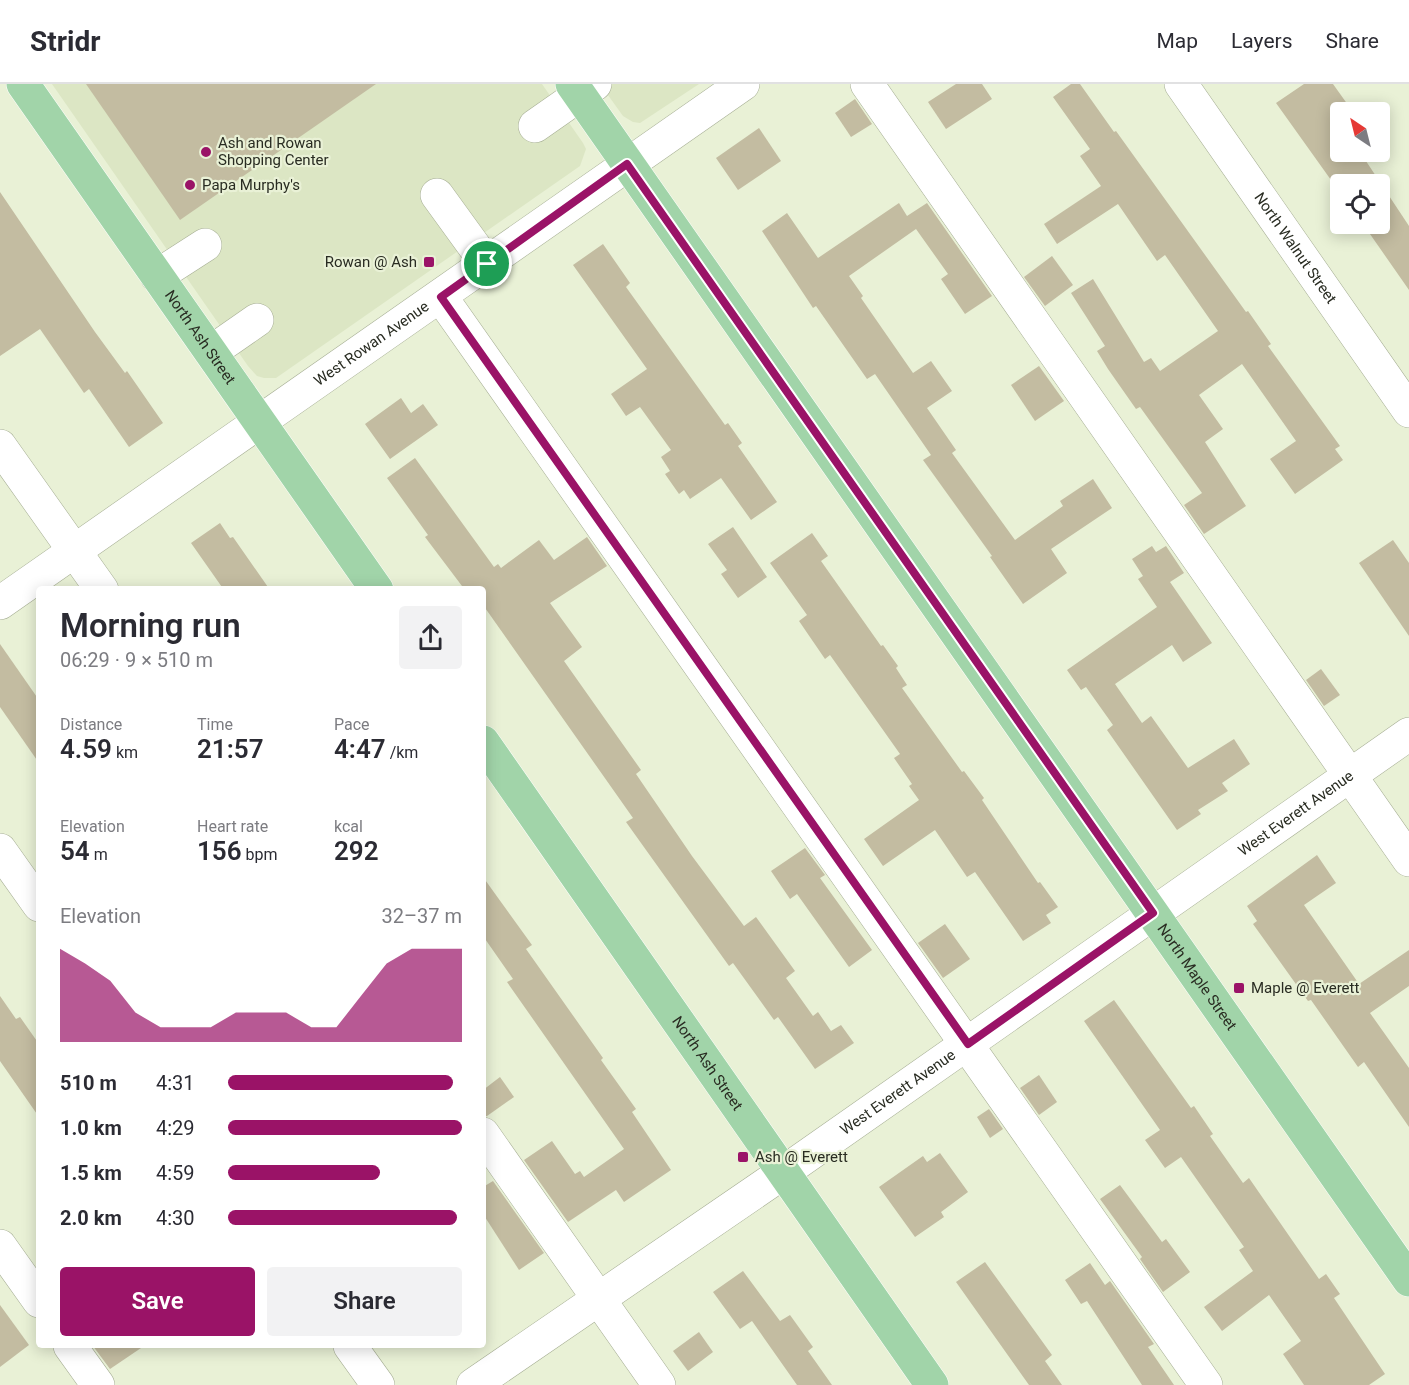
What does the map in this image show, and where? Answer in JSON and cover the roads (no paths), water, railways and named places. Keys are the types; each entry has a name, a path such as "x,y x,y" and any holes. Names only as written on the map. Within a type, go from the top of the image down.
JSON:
{"main road":[{"name":"North Ash Street","path":"23,84 374,586"},
{"name":"North Maple Street","path":"582,88 627,164 1409,1280"},
{"name":"North Ash Street","path":"486,746 932,1385"}],"street":[{"name":"West Rowan Avenue","path":"0,603 743,84"},
{"path":"867,84 1409,860"},
{"name":"North Walnut Street","path":"1181,84 1409,411"},
{"path":"535,126 582,88"},
{"path":"437,195 487,264"},
{"path":"158,276 205,245"},
{"path":"441,297 1206,1385"},
{"path":"211,352 257,320"},
{"path":"0,446 99,586"},
{"name":"West Everett Avenue","path":"473,1385 784,1172 1409,734"},
{"path":"0,850 36,901"},
{"path":"486,1138 659,1385"},
{"path":"0,1246 36,1297"},
{"path":"71,1348 98,1385"},
{"path":"351,1348 378,1385"}],"place":[{"name":"Ash and Rowan Shopping Center","path":"206,152"},
{"name":"Papa Murphy's","path":"190,185"},
{"name":"Rowan @ Ash","path":"429,262"},
{"name":"Maple @ Everett","path":"1239,988"},
{"name":"Ash @ Everett","path":"743,1157"}]}
